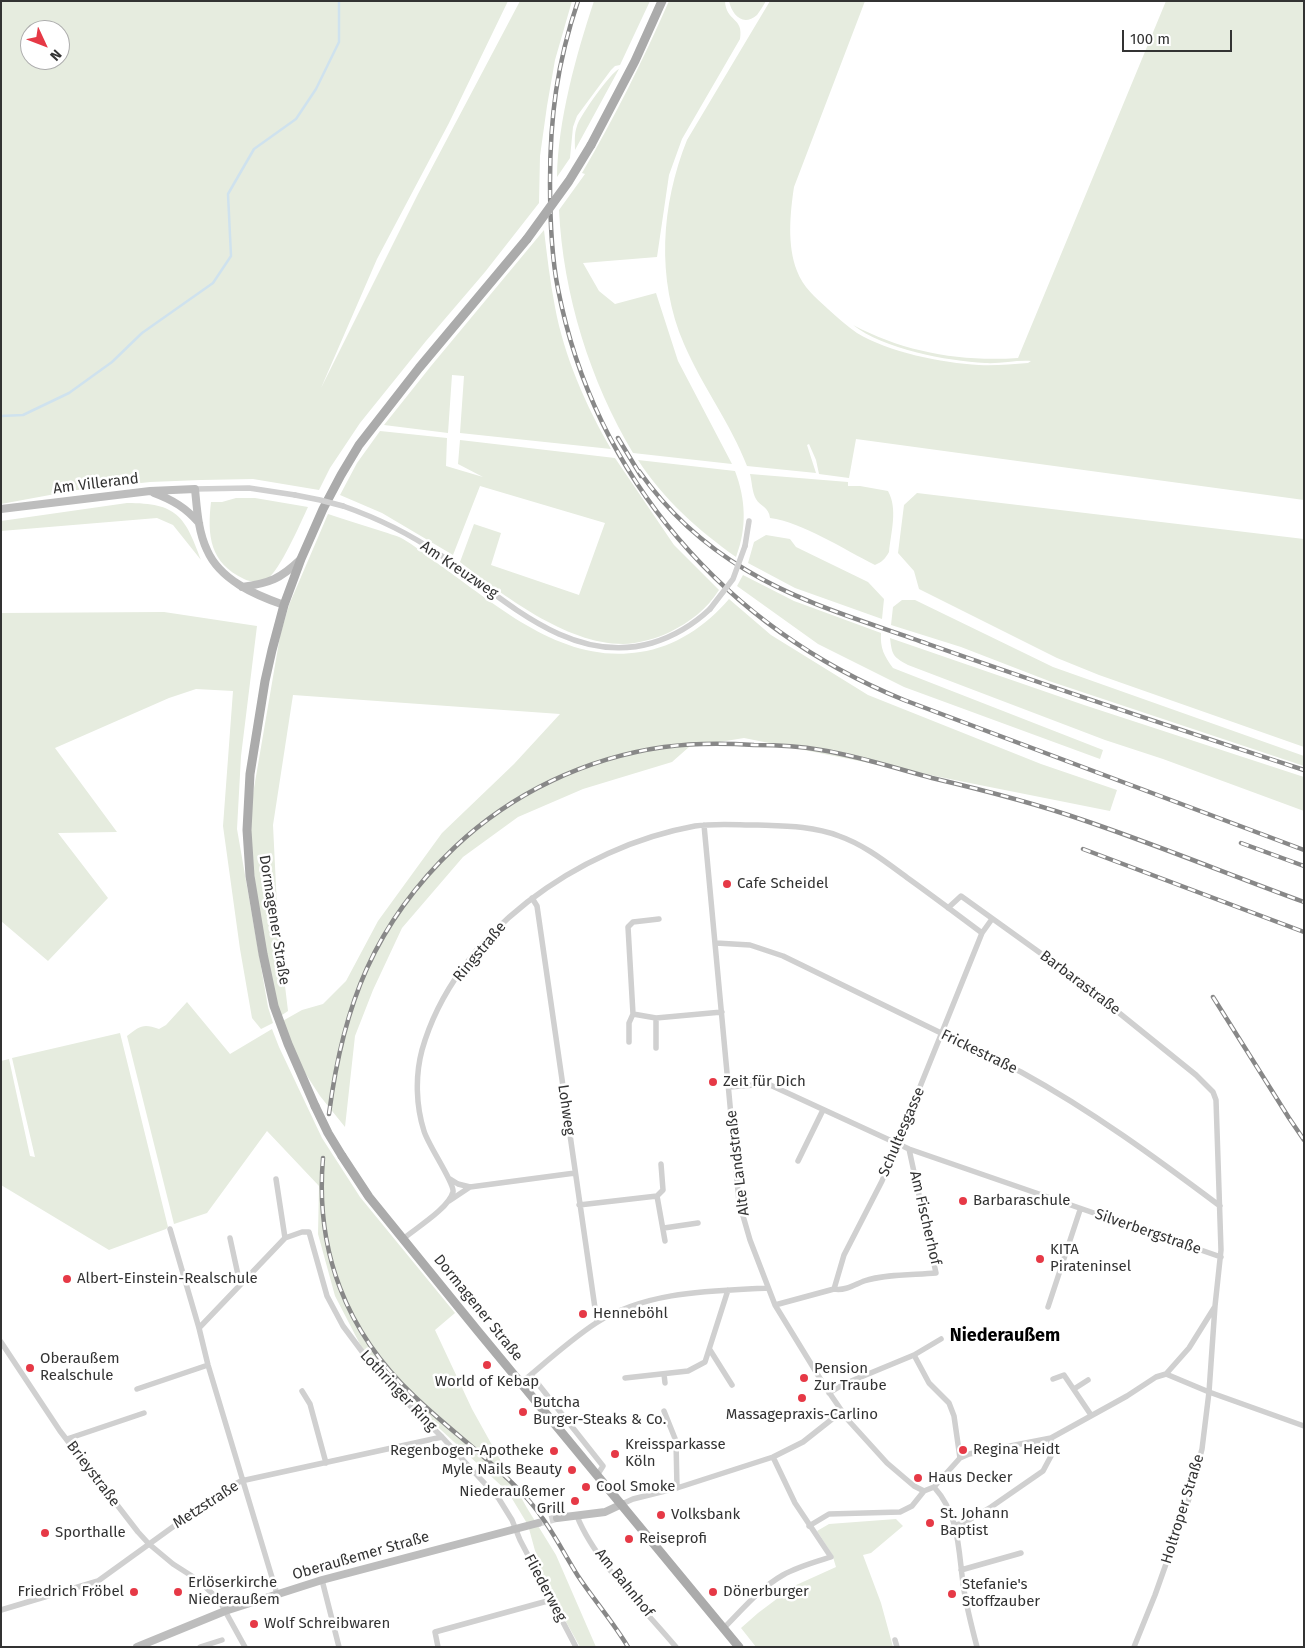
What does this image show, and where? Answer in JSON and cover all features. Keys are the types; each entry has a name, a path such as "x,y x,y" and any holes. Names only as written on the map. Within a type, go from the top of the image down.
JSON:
{"main road":[{"name":"Dormagener Straße","path":"662,1 631,69 591,145 569,181 527,239 419,368 359,445 323,509 301,559 284,605 272,650 250,774 247,830 250,876 274,1006 288,1044 328,1133 369,1196 739,1647"},
{"path":"195,489 199,523 207,550 220,569 242,587 266,599 284,605"},
{"name":"Am Villerand","path":"1,509 150,491 195,489"},
{"path":"150,491 171,499 188,510 199,523"},
{"path":"242,587 273,581 285,574 301,559"},
{"path":"557,1518 605,1512 622,1504"},
{"name":"Oberaußemer Straße","path":"137,1647 225,1611 277,1594 322,1580 538,1522"}],"street":[{"name":"Am Kreuzweg","path":"195,489 249,488 296,495 343,506 381,521 437,552 537,623 573,640 617,648 636,648 668,638 696,622 710,609 732,579 745,546 749,521"},
{"name":"Ringstraße","path":"448,1202 453,1192 453,1186 430,1145 422,1122 418,1075 423,1047 437,1012 453,984 470,960 500,925 532,898 570,872 610,852 654,836 704,825"},
{"path":"704,825 806,827 839,836 883,860 982,933"},
{"name":"Alte Landstraße","path":"704,825 739,1202 750,1240 775,1305 841,1412 887,1463 914,1486 924,1491"},
{"name":"Barbarastraße","path":"948,908 960,896 1082,983 1208,1086"},
{"name":"Lohweg","path":"532,898 537,906 597,1322"},
{"path":"628,1042 629,1023 633,1014 628,927 633,922 659,919"},
{"name":"Schultesgasse","path":"834,1289 844,1255 876,1193 943,1034 982,933 992,919"},
{"name":"Frickestraße","path":"716,943 750,945 783,956 1021,1072 1058,1093 1142,1148 1220,1206"},
{"path":"633,1014 656,1018 722,1012"},
{"path":"656,1018 656,1048"},
{"name":"Silverbergstraße","path":"729,1087 768,1084 909,1149 1080,1210 1220,1257"},
{"name":"Holtroper Straße","path":"1134,1647 1155,1595 1188,1502 1200,1454 1209,1392 1222,1230 1216,1100 1208,1086"},
{"path":"798,1162 823,1110"},
{"name":"Am Fischerhof","path":"834,1289 847,1288 874,1278 936,1273 909,1149"},
{"path":"579,1205 657,1196 663,1190 661,1164"},
{"path":"403,1238 448,1202 470,1188 575,1173"},
{"path":"448,1178 470,1188"},
{"path":"198,1328 285,1238 276,1179"},
{"path":"657,1196 665,1241"},
{"path":"1048,1307 1080,1210"},
{"path":"664,1228 698,1223"},
{"path":"170,1229 241,1481 277,1594"},
{"name":"Lothringer Ring","path":"285,1238 302,1232 309,1232 327,1296 343,1326 381,1377 442,1437 499,1499 512,1520 514,1528"},
{"path":"230,1238 240,1284"},
{"path":"521,1383 597,1322 633,1306 678,1294 768,1288"},
{"path":"775,1305 834,1289"},
{"path":"625,1378 688,1371 705,1362 728,1290"},
{"name":"Holtroper Straße","path":"1166,1374 1189,1348 1215,1306"},
{"path":"829,1393 844,1384 914,1355 941,1339"},
{"name":"Brieystraße","path":"1,1342 66,1439 134,1527 149,1544 204,1586 219,1600 245,1647"},
{"path":"710,1350 732,1385"},
{"path":"914,1355 929,1383 948,1402 954,1416 960,1458"},
{"path":"137,1389 208,1366"},
{"path":"664,1374 666,1382"},
{"path":"809,1526 829,1514 900,1512 912,1506 924,1491 934,1487 960,1458 969,1454 1051,1438 1127,1396 1156,1377 1166,1374 1209,1392 1304,1426"},
{"name":"Dormagener Straße","path":"531,1375 603,1466 598,1474"},
{"path":"1053,1379 1064,1375 1091,1415"},
{"path":"1074,1389 1088,1380"},
{"path":"302,1391 310,1404 326,1463"},
{"path":"664,1411 676,1441 677,1488"},
{"path":"622,1504 633,1499 677,1488 773,1457 804,1440 841,1412"},
{"path":"66,1439 144,1414"},
{"name":"Metzstraße","path":"1,1610 98,1581 224,1490 241,1481 442,1437"},
{"path":"956,1525 964,1523 991,1507 1043,1471 1051,1456 1051,1438"},
{"path":"724,1628 760,1592 775,1580 793,1570 830,1557 795,1503 773,1457"},
{"path":"934,1487 944,1498 956,1525 967,1610 977,1647"},
{"name":"Am Bahnhof","path":"577,1516 581,1528 608,1566 676,1647"},
{"name":"Fliederweg","path":"514,1528 576,1647"},
{"path":"961,1570 1022,1553"},
{"path":"322,1580 339,1647"},
{"path":"438,1647 434,1632 551,1600"},
{"path":"200,1647 222,1640"}],"shaded area":[{"path":"1,1 508,1 449,123 377,259 321,388 418,194 520,1 572,1 555,60 547,106 540,156 539,203 485,272 360,423 330,468 319,490 253,479 150,482 77,490 1,504"},
{"path":"594,1 650,1 620,65 615,66 611,70 577,116 573,127 570,158 557,177 564,111"},
{"path":"669,1 725,1 728,13 737,23 741,32 740,39 682,139 669,175 657,257 583,263 599,291 615,304 656,293 678,361 732,464 633,453 604,396 592,367 581,336 566,273 559,210 585,174 582,173 628,88"},
{"path":"729,1 766,1 757,15 743,20 735,15"},
{"path":"770,1 865,1 794,187 791,219 792,251 797,271 806,287 838,318 857,333 884,346 932,359 964,364 991,365 1028,363 1031,361 985,363 953,360 898,347 881,341 853,325 892,342 933,353 975,358 1018,358 1166,1 1304,1 1304,500 856,439 849,478 819,474 816,460 809,444 807,445 816,473 747,466 733,435 684,344 669,294 665,242 672,190 687,140"},
{"path":"619,69 575,150 575,132 579,121 603,86"},
{"path":"544,230 553,297 564,344 593,416 611,449 460,433 464,376 452,375 448,433 384,425 431,366"},
{"path":"380,431 447,438 446,466 483,477 458,464 460,440 615,458 674,545 719,590 698,614 684,624 665,634 641,642 623,644 601,642 558,627 515,602 460,562 474,524 501,533 491,565 579,595 605,523 480,486 453,555 382,513 340,495 357,463"},
{"path":"638,460 735,471 739,482 744,514 740,546 736,557 682,513 659,488"},
{"path":"750,474 848,482 848,486 888,491 893,505 889,552 880,563 875,565 823,537 796,525 770,518 768,511 755,496"},
{"path":"917,493 1304,539 1304,747 1099,675 1057,658 919,589 914,571 898,553 904,505"},
{"path":"236,498 255,498 308,507 283,557 266,580 258,582 244,579 224,565 213,547 210,526 211,502 222,502"},
{"path":"127,503 157,506 168,509 177,515 190,533 201,560 173,525 157,518 1,531 1,521"},
{"path":"328,514 403,539 505,612 556,640 583,649 611,654 640,652 665,645 689,634 710,618 729,599 771,635 868,695 1041,764 1117,790 1110,811 744,738 689,747 672,762 583,789 518,817 463,857 402,928 373,990 355,1036 345,1127 320,1096 285,1042 279,1023 302,1010 323,1004 346,981 378,921 442,833 514,764 560,714 293,695 273,825 278,927 288,1011 276,1019 247,829 280,636 289,605"},
{"path":"766,535 790,539 796,547 868,582 884,599 882,619 795,588 748,563 754,542"},
{"path":"743,575 794,601 881,633 883,652 893,668 1103,750 1100,759 904,687 818,644 737,586"},
{"path":"902,600 915,600 1053,667 1304,756 1304,766 1049,681 961,647 891,625 893,607"},
{"path":"164,612 257,626 241,756 237,829 268,1007 273,1023 261,1029 252,1018 240,949 223,826 233,691 196,689 169,698 55,748 117,832 58,833 108,898 48,961 1,921 1,613"},
{"path":"890,638 1084,705 1304,777 1304,811 1163,759 1105,740 908,665 894,655"},
{"path":"187,1002 230,1054 272,1029 322,1138 360,1197 455,1313 435,1330 472,1409 527,1508 556,1555 596,1647 580,1647 555,1602 540,1569 528,1525 508,1492 386,1379 363,1350 335,1296 318,1234 319,1186 267,1131 207,1213 174,1224 127,1036 142,1026 159,1029 166,1025"},
{"path":"120,1033 168,1227 109,1250 1,1185 1,1061 9,1059 30,1156 35,1157 12,1058"},
{"path":"896,1519 903,1526 871,1553 863,1555 881,1603 893,1647 756,1647 741,1628 794,1586 836,1567 832,1554 817,1531 829,1524"}],"waterway":[{"path":"1,416 23,415 69,393 112,362 142,333 213,283 231,256 228,194 254,149 296,119 316,89 339,42 339,1"}],"tunnel":[{"path":"538,1523 557,1518"}],"railway":[{"path":"578,1 560,68 551,135 551,222 558,289 576,358 603,423 637,484 679,539 726,588 780,632 840,669 904,700 1304,850"},
{"path":"618,438 641,476"},
{"path":"639,471 674,513 701,538 730,560 789,593 835,612 1304,770"},
{"path":"329,1114 343,1037 367,969 383,937 403,906 427,876 455,847 477,828 501,810 526,795 579,769 635,752 698,744 779,746 821,750 876,762 1065,814 1304,902"},
{"path":"1241,843 1304,866"},
{"path":"1083,849 1304,932"},
{"path":"1213,997 1304,1140"},
{"path":"323,1158 322,1192 324,1225 330,1257 340,1288 353,1317 370,1345 390,1371 414,1396 495,1467 530,1501 552,1532 578,1576 628,1647"}],"place":[{"name":"Cafe Scheidel","path":"727,884"},
{"name":"Zeit für Dich","path":"713,1082"},
{"name":"Barbaraschule","path":"963,1201"},
{"name":"KITA Pirateninsel","path":"1040,1259"},
{"name":"Albert-Einstein-Realschule","path":"67,1279"},
{"name":"Henneböhl","path":"583,1314"},
{"name":"World of Kebap","path":"487,1365"},
{"name":"Oberaußem Realschule","path":"30,1368"},
{"name":"Pension Zur Traube","path":"804,1378"},
{"name":"Massagepraxis-Carlino","path":"802,1398"},
{"name":"Butcha Burger-Steaks & Co.","path":"523,1412"},
{"name":"Regina Heidt","path":"963,1450"},
{"name":"Regenbogen-Apotheke","path":"554,1451"},
{"name":"Kreissparkasse Köln","path":"615,1454"},
{"name":"Myle Nails Beauty","path":"572,1470"},
{"name":"Haus Decker","path":"918,1478"},
{"name":"Cool Smoke","path":"586,1487"},
{"name":"Niederaußemer Grill","path":"575,1501"},
{"name":"Volksbank","path":"661,1515"},
{"name":"St. Johann Baptist","path":"930,1523"},
{"name":"Sporthalle","path":"45,1533"},
{"name":"Reiseprofi","path":"629,1539"},
{"name":"Friedrich Fröbel","path":"134,1592"},
{"name":"Erlöserkirche Niederaußem","path":"178,1592"},
{"name":"Dönerburger","path":"713,1592"},
{"name":"Stefanie's Stoffzauber","path":"952,1594"},
{"name":"Wolf Schreibwaren","path":"254,1624"}],"district":[{"name":"Niederaußem","path":"1005,1336"}]}
